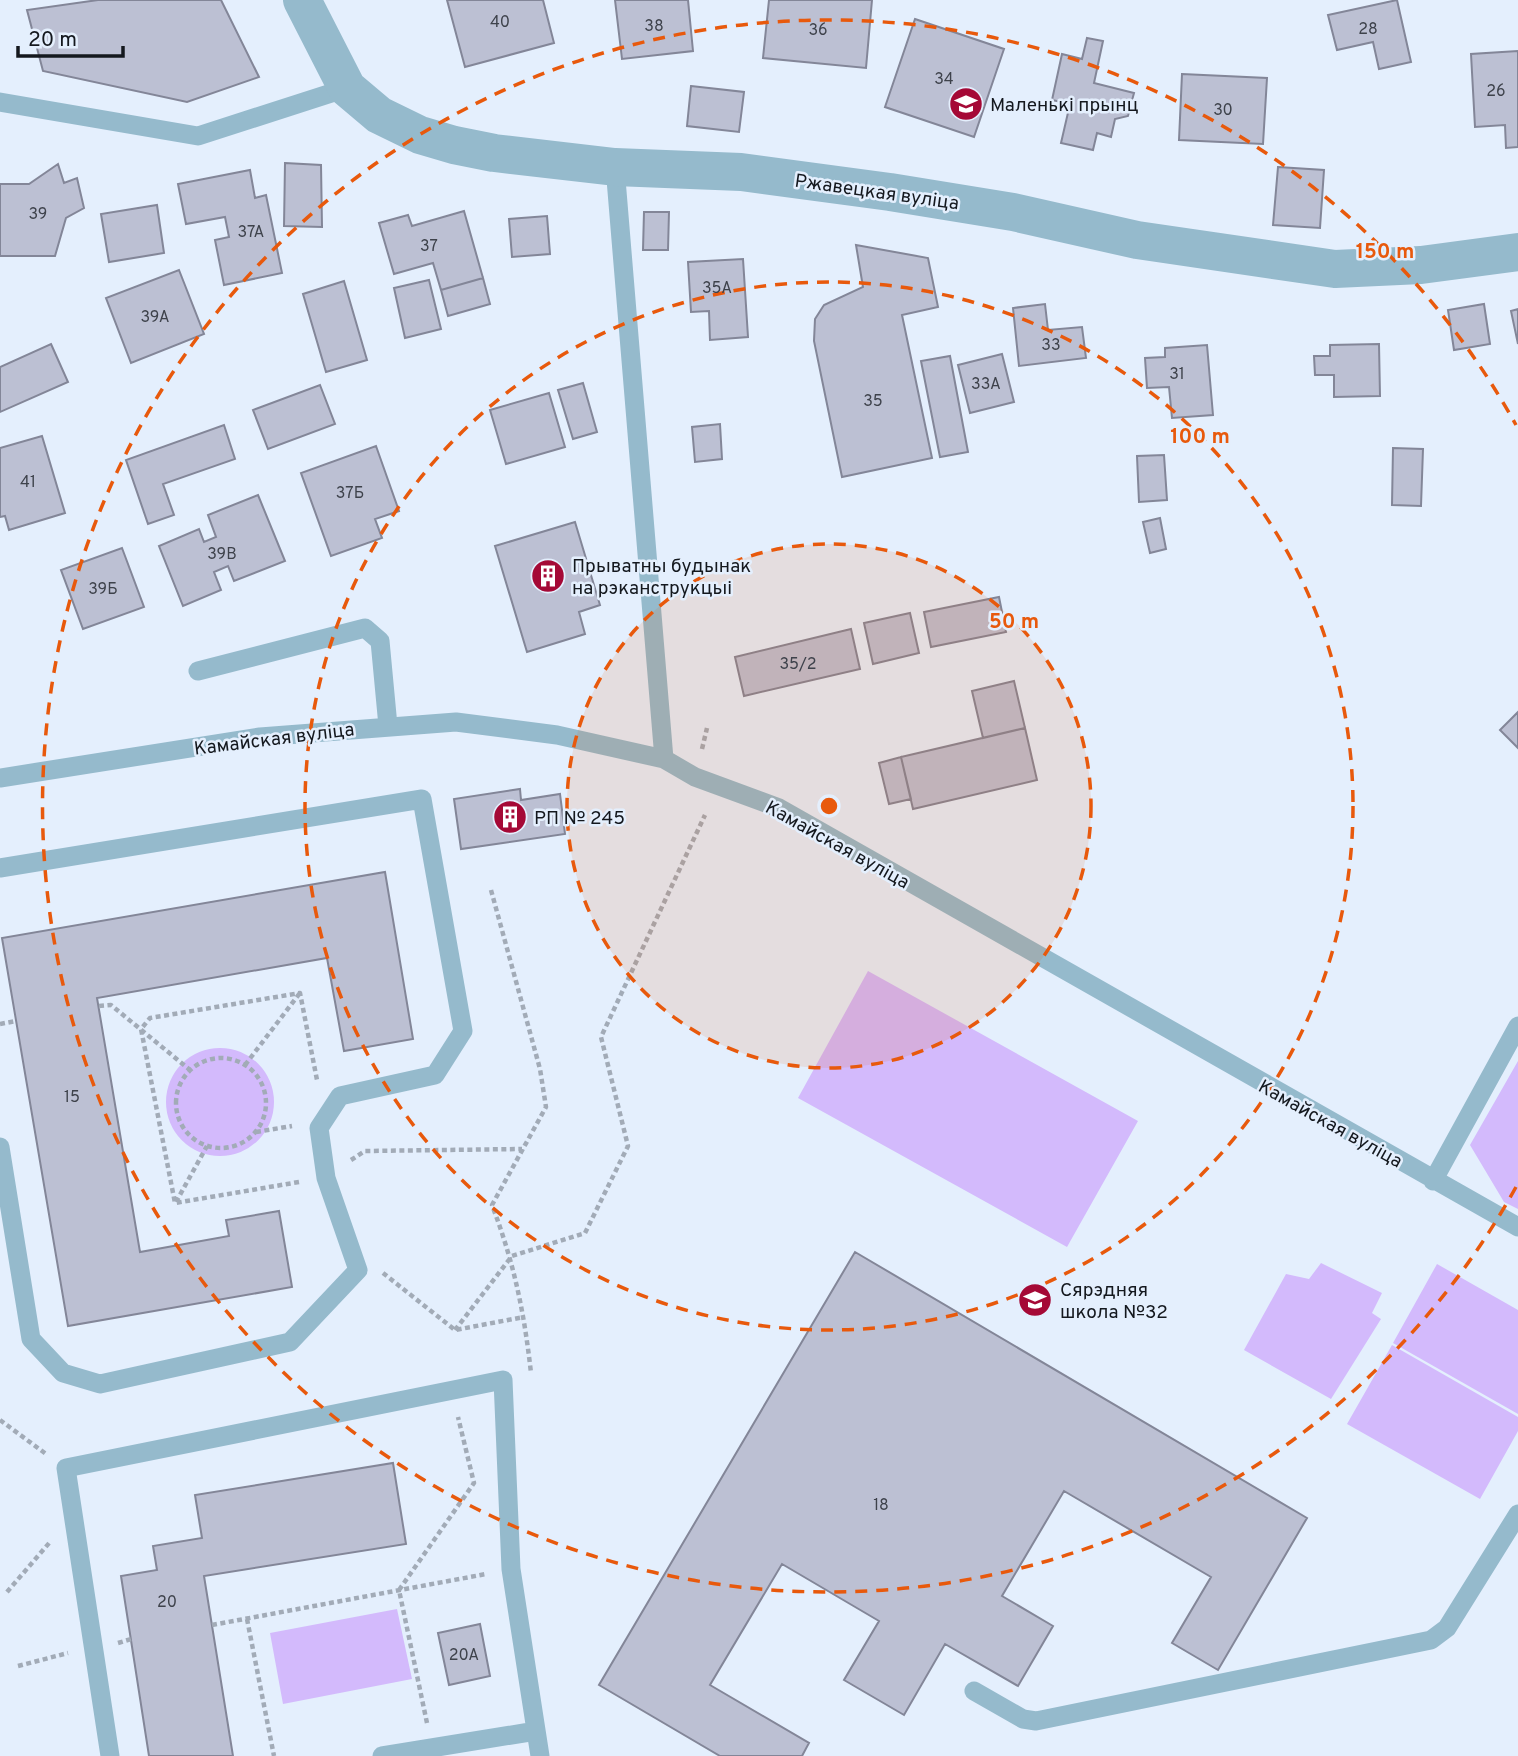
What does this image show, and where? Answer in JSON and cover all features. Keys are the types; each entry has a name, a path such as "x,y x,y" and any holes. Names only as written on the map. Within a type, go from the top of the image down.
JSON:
{"street":[{"name":"Ржавецкая вуліца","path":"302,0 347,88 379,115 442,142 494,153 615,167 740,172 890,191 1013,212 1151,242 1335,270 1421,265 1518,252"}],"lane":[{"path":"0,102 198,136 347,88"},
{"path":"615,167 664,759"},
{"path":"198,671 365,628 380,641 388,726"},
{"name":"Камайская вуліца","path":"0,778 260,737 456,722 557,736 664,759 695,777 779,808 1518,1227"},
{"path":"0,868 422,799 464,1031 435,1075 340,1096 318,1128 326,1178 358,1270 290,1342 100,1384 63,1373 31,1339 0,1147"},
{"path":"1433,1181 1518,1026"},
{"path":"110,1756 65,1468 503,1380 511,1569 540,1756"},
{"path":"974,1691 1023,1719 1037,1721 1432,1640 1447,1628 1518,1514"},
{"path":"382,1756 536,1731"}],"path":[{"path":"455,1330 512,1256 584,1233 628,1146 601,1037 705,816"},
{"path":"491,890 540,1069 546,1107 492,1205 512,1256 532,1377 503,1380"},
{"path":"300,993 318,1085 340,1096"},
{"path":"141,1029 150,1018 300,993"},
{"path":"245,1065 300,993"},
{"path":"99,1006 111,1005 190,1070"},
{"path":"0,1024 16,1021"},
{"path":"141,1029 175,1203"},
{"path":"212,1058 227,1058 245,1065 262,1083 266,1098 266,1113 260,1126 250,1138 237,1146 222,1148 194,1140 177,1115 179,1086 190,1070 212,1058"},
{"path":"175,1203 208,1146"},
{"path":"175,1203 326,1178 365,1151 522,1149"},
{"path":"358,1270 386,1273 455,1330"},
{"path":"455,1330 524,1317"},
{"path":"432,1747 399,1590 474,1483 458,1417 444,1420"},
{"path":"212,1625 511,1569"},
{"path":"247,1619 274,1756"},
{"path":"116,1630 120,1656"}],"shaded area":[{"path":"868,971 1138,1121 1067,1247 798,1098"},
{"path":"220,1048 241,1052 258,1064 270,1081 274,1102 270,1123 258,1140 241,1152 220,1156 199,1152 182,1140 170,1123 166,1102 170,1081 182,1064 199,1052"},
{"path":"1518,1061 1518,1209 1504,1202 1470,1145"},
{"path":"1321,1263 1382,1293 1372,1313 1381,1319 1331,1399 1244,1350 1286,1274 1309,1279"},
{"path":"1437,1264 1518,1310 1518,1414 1393,1343"},
{"path":"1392,1345 1518,1417 1518,1431 1480,1499 1347,1424"},
{"path":"397,1609 412,1679 283,1704 270,1633"}],"building":[{"path":"98,0 221,0 259,77 187,102 43,71 27,10"},
{"path":"447,0 543,0 554,43 465,67"},
{"path":"615,0 688,0 693,51 622,59"},
{"path":"769,0 872,0 866,68 763,58"},
{"path":"1397,0 1411,62 1379,69 1373,42 1337,50 1328,15"},
{"path":"915,19 1004,49 974,137 885,107"},
{"path":"1087,38 1103,41 1094,83 1134,93 1128,116 1115,119 1111,137 1097,133 1093,150 1061,143 1070,104 1052,100 1062,54 1082,59"},
{"path":"1518,51 1518,147 1506,148 1505,125 1475,127 1471,54"},
{"path":"1182,74 1267,78 1263,144 1179,140"},
{"path":"691,86 744,92 739,132 687,126"},
{"path":"285,163 321,165 322,227 284,226"},
{"path":"58,164 64,183 77,178 84,208 66,218 55,256 0,256 0,184 29,184"},
{"path":"1278,167 1324,170 1320,228 1273,225"},
{"path":"250,170 255,198 266,195 282,273 224,285 215,240 229,237 225,217 186,224 178,184"},
{"path":"157,205 164,253 109,262 101,214"},
{"path":"464,211 483,278 441,290 433,263 394,274 379,223 408,215 412,226"},
{"path":"644,212 669,212 668,250 643,250"},
{"path":"547,216 550,254 512,257 509,219"},
{"path":"856,245 928,258 938,307 902,315 932,458 842,477 814,341 815,319 824,305 863,287"},
{"path":"743,259 748,337 710,340 709,311 691,312 688,262"},
{"path":"179,270 204,334 131,363 106,298"},
{"path":"483,278 490,304 448,316 441,290"},
{"path":"429,280 441,329 405,338 394,288"},
{"path":"344,281 367,360 326,372 303,294"},
{"path":"1045,304 1048,330 1082,327 1086,358 1019,366 1013,308"},
{"path":"1484,304 1490,344 1454,350 1448,310"},
{"path":"1518,309 1518,344 1511,311"},
{"path":"51,344 68,382 0,412 0,367"},
{"path":"1379,344 1380,396 1334,397 1334,375 1315,375 1314,356 1330,356 1330,345"},
{"path":"1207,345 1213,415 1172,418 1169,387 1147,388 1145,358 1165,357 1165,348"},
{"path":"1002,354 1014,402 970,413 958,365"},
{"path":"950,356 968,452 940,457 921,361"},
{"path":"583,383 597,432 573,439 558,390"},
{"path":"320,385 335,424 268,449 253,410"},
{"path":"549,393 565,447 506,464 490,410"},
{"path":"720,424 722,459 695,462 692,427"},
{"path":"224,425 235,459 163,484 174,515 148,524 126,460"},
{"path":"42,436 65,513 9,530 5,516 0,517 0,448"},
{"path":"376,446 399,511 375,519 382,538 331,556 301,473"},
{"path":"1393,448 1423,449 1421,506 1392,505"},
{"path":"1164,455 1167,500 1139,502 1137,456"},
{"path":"258,495 285,561 234,581 228,566 214,572 221,590 183,606 159,546 199,529 204,542 216,537 208,515"},
{"path":"1160,518 1166,549 1150,553 1143,522"},
{"name":"Прыватны будынак на рэканструкцыі","path":"575,522 600,605 579,612 585,634 527,652 495,546"},
{"path":"122,548 144,607 83,629 61,570"},
{"path":"999,597 1006,632 931,647 924,612"},
{"path":"910,613 919,653 873,664 864,623"},
{"path":"851,629 860,669 744,696 735,657"},
{"path":"1014,681 1025,728 983,738 972,691"},
{"path":"1518,712 1518,748 1500,730"},
{"path":"1025,728 1037,780 913,809 901,757"},
{"path":"901,757 911,799 889,804 879,763"},
{"name":"РП № 245","path":"520,789 521,800 560,794 565,834 461,849 454,799"},
{"path":"385,872 413,1039 344,1051 327,958 97,998 140,1252 229,1236 226,1220 279,1211 292,1287 68,1326 2,938"},
{"path":"855,1252 1307,1518 1218,1670 1172,1643 1211,1577 1064,1491 1002,1596 1053,1626 1018,1686 945,1644 904,1715 844,1680 879,1621 782,1564 710,1685 809,1743 802,1756 720,1756 599,1685"},
{"path":"393,1463 406,1544 204,1576 233,1756 149,1756 121,1576 157,1570 153,1546 202,1538 195,1495"},
{"path":"480,1624 490,1676 449,1685 438,1633"}],"place":[{"name":"Маленькі прынц","path":"966,104"},
{"name":"Прыватны будынак на рэканструкцыі","path":"548,576"},
{"name":"РП № 245","path":"510,817"},
{"name":"Сярэдняя школа №32","path":"1035,1300"}]}
